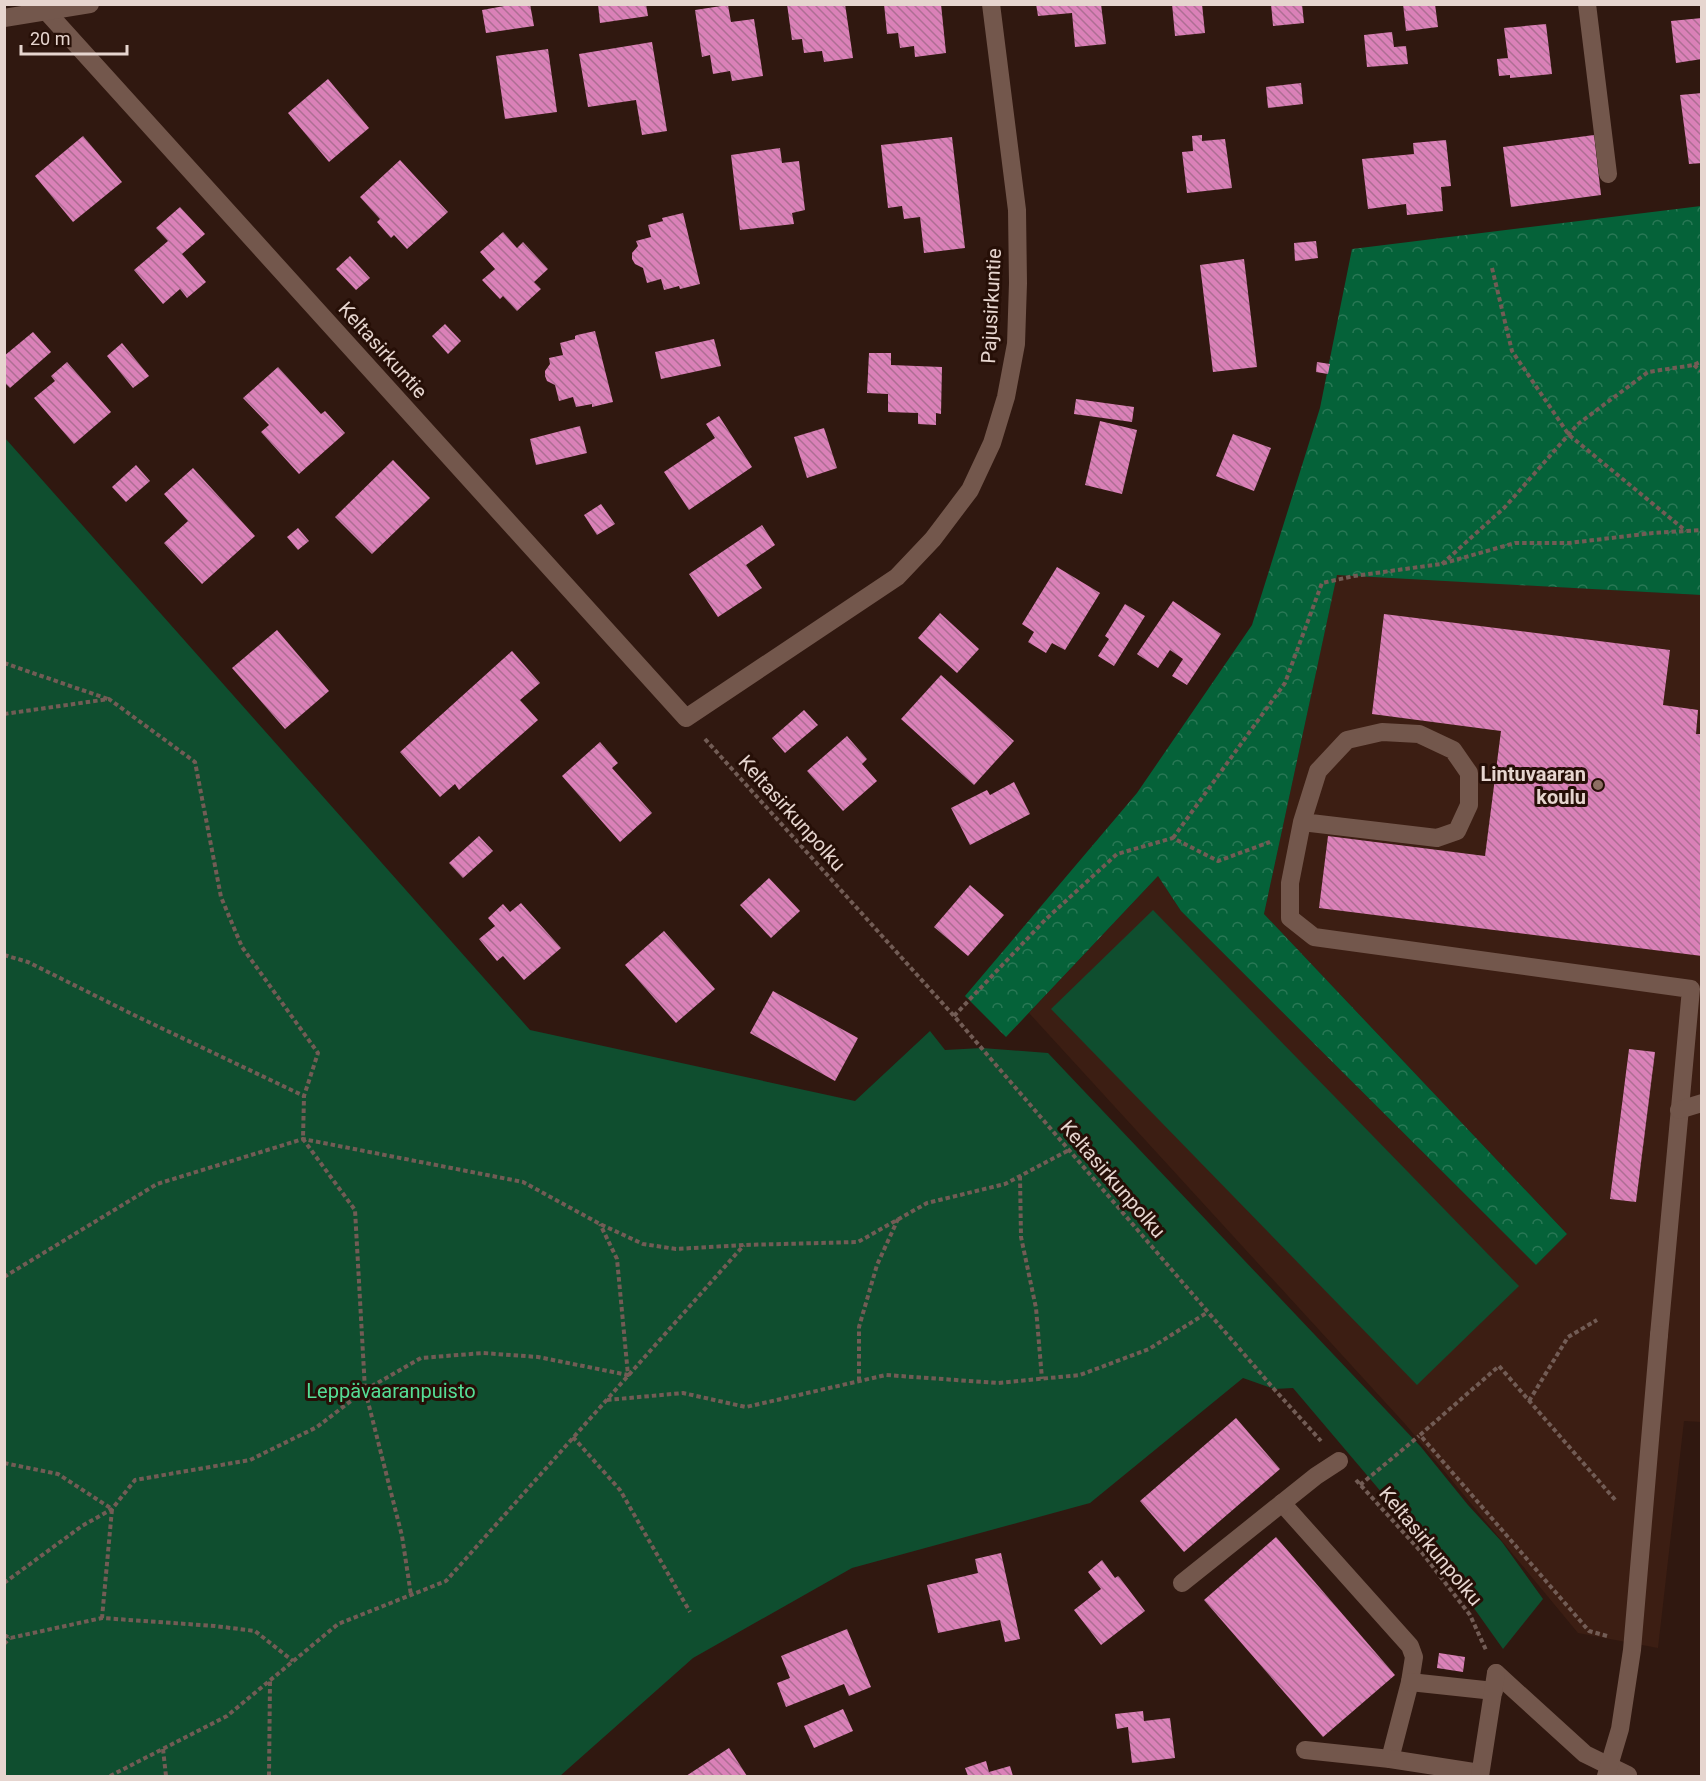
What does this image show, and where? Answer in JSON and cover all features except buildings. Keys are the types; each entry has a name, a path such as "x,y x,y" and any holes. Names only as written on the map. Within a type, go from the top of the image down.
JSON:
{"street":[{"path":"4,18 90,4"},
{"name":"Pajusirkuntie","path":"686,718 897,577 933,539 970,490 992,443 1006,397 1016,344 1018,283 1017,210 991,4"},
{"path":"1587,4 1608,174"},
{"name":"Keltasirkuntie","path":"46,11 686,718"},
{"path":"1302,822 1437,838 1457,831 1468,805 1469,773 1453,750 1419,734 1382,732 1347,740 1318,771 1302,822 1290,883 1290,918 1314,937 1691,989 1632,1640 1620,1729 1607,1771"},
{"path":"1679,1110 1701,1103"},
{"path":"1182,1583 1316,1476 1339,1461"},
{"path":"1282,1503 1410,1646 1414,1657 1410,1682 1389,1759"},
{"path":"1410,1682 1495,1682 1607,1771 1628,1775"},
{"path":"1305,1750 1389,1759 1480,1775 1495,1682"}],"path":[{"path":"1492,268 1512,351 1569,435 1686,531"},
{"path":"1442,564 1505,507 1578,424 1648,372 1701,361"},
{"path":"1694,364 1701,372"},
{"path":"954,1016 1045,920 1117,854 1173,838 1285,683 1322,583 1354,576 1442,564 1515,543 1569,543 1701,530"},
{"path":"4,663 108,699 195,762 221,897 242,947 318,1053 304,1096 303,1139 355,1210 365,1390 402,1536 411,1595"},
{"path":"4,714 108,699"},
{"name":"Keltasirkunpolku","path":"686,718 954,1016 1274,1389 1423,1554 1470,1614 1495,1682"},
{"path":"1173,838 1218,861 1270,842"},
{"path":"4,955 28,962 304,1096"},
{"path":"4,1277 157,1184 303,1139 523,1182 600,1224 643,1244 676,1249 858,1242 927,1203 1005,1184 1068,1150"},
{"path":"1020,1176 1021,1237 1036,1308 1042,1379"},
{"path":"859,1381 859,1327 877,1264 898,1219"},
{"path":"600,1224 617,1259 628,1375"},
{"path":"110,1776 227,1716 338,1624 446,1581 744,1245"},
{"path":"606,1400 683,1393 746,1407 886,1375 998,1383 1080,1375 1149,1348 1208,1312"},
{"path":"1529,1401 1568,1337 1597,1320"},
{"path":"4,1583 82,1527 112,1509 135,1480 250,1460 317,1427 365,1390 421,1358 483,1353 538,1357 628,1375"},
{"path":"1360,1485 1499,1366 1626,1513 1643,1524"},
{"path":"1420,1435 1589,1631 1632,1640"},
{"path":"573,1437 620,1490 690,1612"},
{"path":"4,1463 58,1474 112,1509"},
{"path":"102,1618 112,1509"},
{"path":"4,1644 10,1638 102,1618 255,1631 293,1661"},
{"path":"4,1635 10,1638"},
{"path":"269,1776 270,1680"},
{"path":"163,1749 165,1776"}],"shaded area":[{"path":"1337,574 1701,595 1702,1422 1684,1421 1658,1648 1578,1633 1406,1425 1029,1013 1158,876 1181,911 1536,1265 1567,1234 1264,914"}],"green space":[{"path":"1701,206 1701,595 1337,575 1264,914 1567,1234 1536,1265 1181,911 1158,876 1006,1037 965,996 1137,793 1252,625 1320,408 1352,249"},
{"name":"Leppävaaranpuisto","path":"5,438 530,1030 855,1101 930,1031 945,1050 982,1048 1048,1053 1421,1447 1468,1505 1502,1542 1543,1599 1503,1649 1444,1566 1293,1388 1274,1389 1243,1378 1090,1503 852,1568 693,1658 560,1776 5,1776"},
{"path":"1153,910 1519,1286 1417,1385 1051,1009"}],"place":[{"name":"Lintuvaaran koulu","path":"1598,785"}]}
